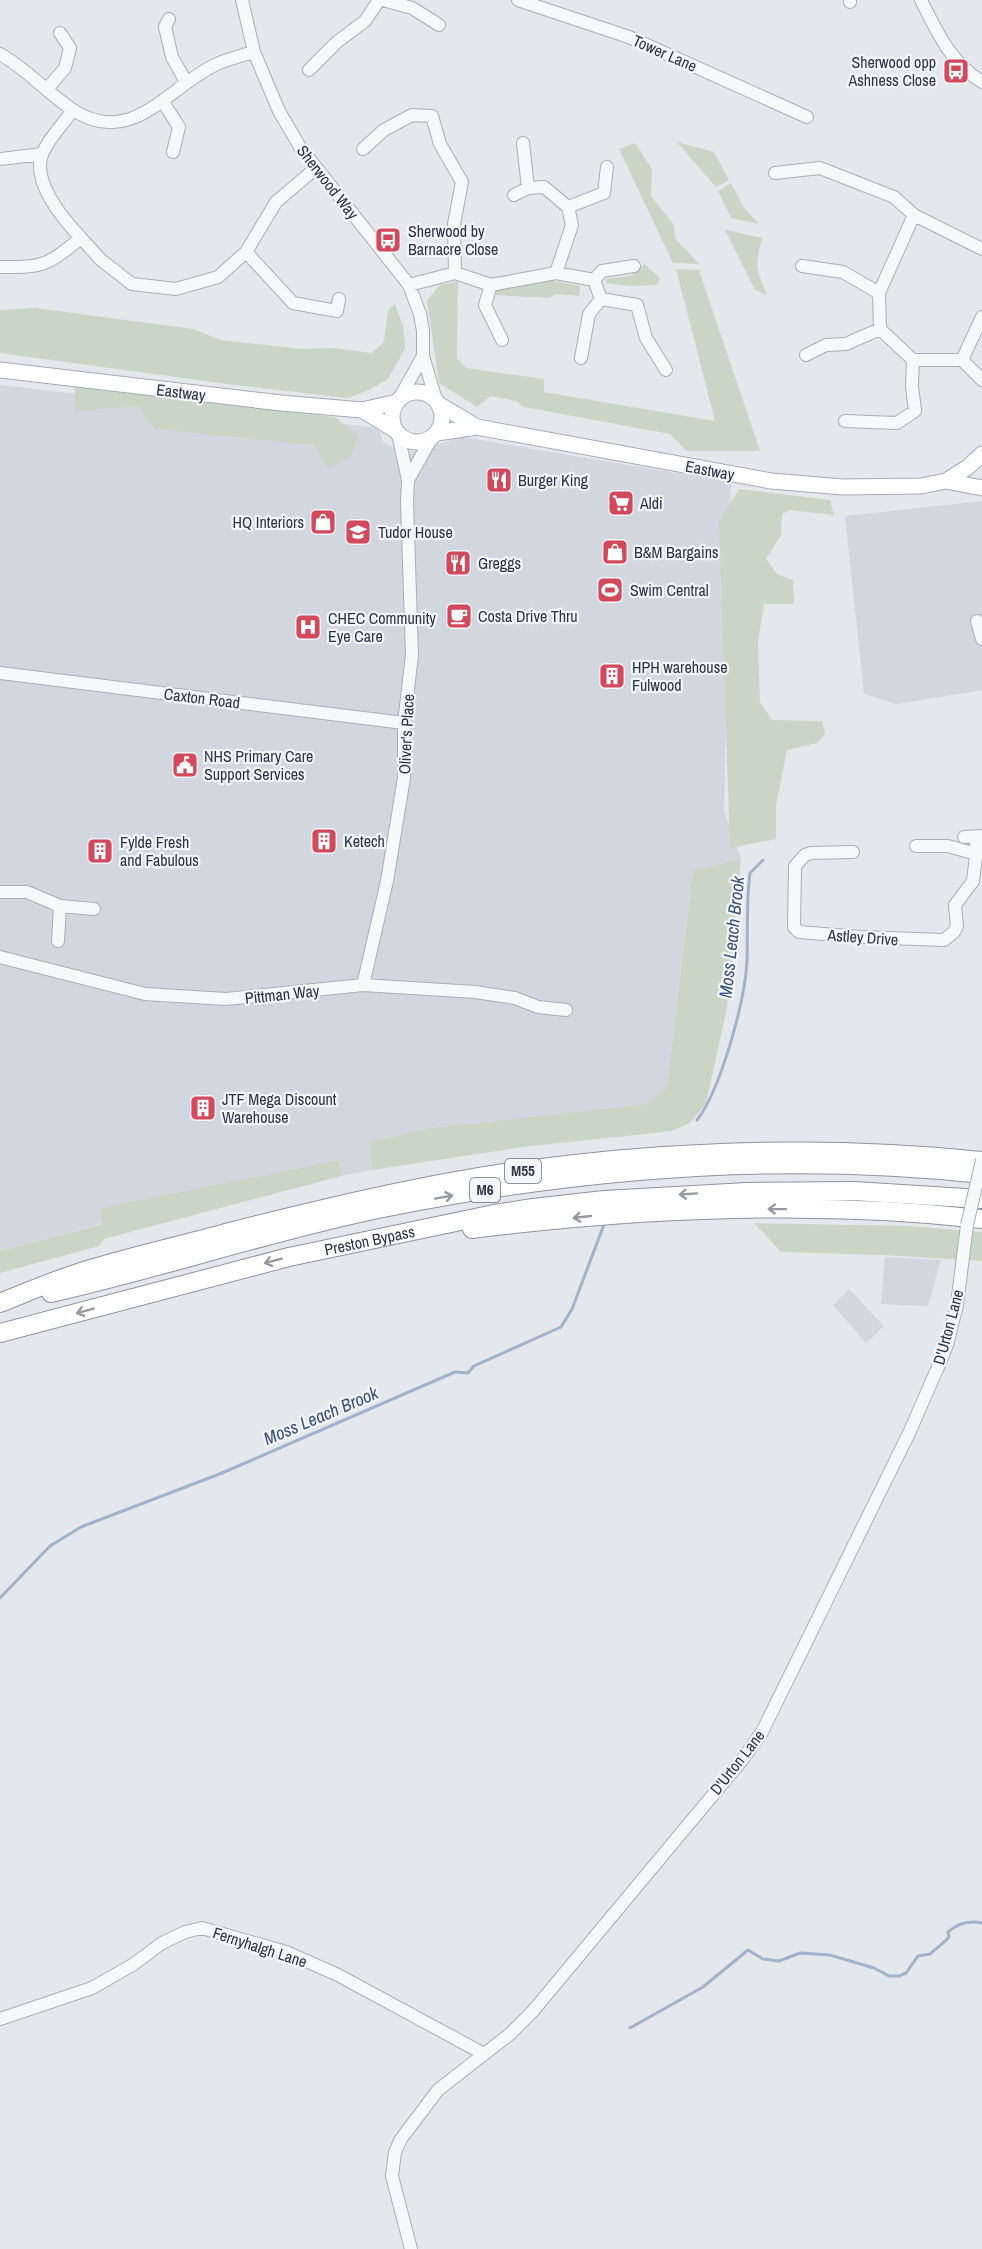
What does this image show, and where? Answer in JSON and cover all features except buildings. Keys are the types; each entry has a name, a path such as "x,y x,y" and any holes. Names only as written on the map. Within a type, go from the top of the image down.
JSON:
{"highway":[{"name":"M55","path":"0,1304 76,1274 280,1219 376,1196 463,1179 649,1157 730,1153 820,1151 982,1160"},
{"name":"M6","path":"0,1304 74,1288 377,1209 465,1193 559,1180 651,1170 819,1165 982,1174"},
{"name":"M6","path":"747,1192 854,1191 982,1199"},
{"path":"747,1192 854,1198 982,1211"},
{"name":"Preston Bypass","path":"0,1332 330,1247 483,1216 604,1200 747,1192"},
{"path":"330,1247 583,1217 694,1209 853,1209 975,1222"}],"main road":[{"name":"Eastway","path":"0,370 269,402 362,410 398,400"},
{"path":"422,392 438,403 442,420 435,435 419,442 404,439 397,432 392,417 398,400 406,394 422,392"},
{"name":"Eastway","path":"438,403 477,427"},
{"name":"Eastway","path":"362,410 397,432"},
{"name":"Eastway","path":"435,435 477,427 771,481 843,487 921,486 946,481 968,467 982,454"},
{"name":"Eastway","path":"946,481 982,488"}],"street":[{"name":"Sherwood Way","path":"242,0 254,52 279,111 300,147 409,285 420,314 423,356 438,403"},
{"path":"309,70 337,42 365,21 381,0 412,8 439,25"},
{"name":"Tower Lane","path":"518,0 629,37 807,117"},
{"path":"921,0 944,46 970,75 982,82"},
{"path":"169,19 165,27 172,57 186,82"},
{"path":"47,89 65,68 70,48 60,33"},
{"path":"0,54 13,61 73,110 98,121 112,122 135,117 163,102 186,82 215,64 254,52"},
{"path":"163,102 179,127 172,153"},
{"path":"73,110 42,153 41,174 49,199 66,222 101,260 132,284 176,290 218,277 246,252 276,202 316,168"},
{"path":"363,149 384,130 412,115 432,116 440,144 462,182 454,224 455,273"},
{"path":"523,143 528,188"},
{"path":"0,159 42,153"},
{"path":"568,207 604,193 608,167"},
{"path":"775,172 820,168 894,197 914,215 982,249"},
{"path":"514,195 528,188 544,187 568,207 572,225 556,273"},
{"path":"914,215 879,293 880,329 913,360 962,360 982,380"},
{"path":"0,267 43,265 54,260 81,238"},
{"path":"246,252 293,303 337,311 339,299"},
{"path":"594,280 602,271 634,266"},
{"path":"802,266 843,272 879,293"},
{"path":"409,285 455,273 491,285 556,273 594,280"},
{"path":"594,280 601,299"},
{"path":"491,285 485,305 502,340"},
{"path":"581,358 588,314 601,299"},
{"path":"601,299 638,305 646,338 666,370"},
{"path":"962,360 982,317"},
{"path":"806,356 826,345 846,344 880,329"},
{"path":"398,400 423,356"},
{"path":"844,421 897,423 915,411 912,386 913,360"},
{"name":"Oliver's Place","path":"363,985 396,831 404,778 404,723 412,655 408,480 397,432"},
{"name":"Oliver's Place","path":"408,480 435,435"},
{"path":"977,621 982,639"},
{"name":"Caxton Road","path":"0,673 404,723"},
{"name":"Astley Drive","path":"853,852 811,853 795,866 794,927 796,930 861,937 944,940 957,926 955,905 973,881 976,854 974,837"},
{"path":"916,846 948,846 976,854"},
{"path":"0,892 27,892 60,906 94,909"},
{"path":"58,941 60,906"},
{"name":"Pittman Way","path":"0,957 145,994 226,999 363,985 475,992 515,998 538,1007 566,1010"},
{"name":"D'Urton Lane","path":"411,2249 392,2176 395,2152 401,2139 438,2090 510,2034 533,2010 742,1760 762,1732 910,1431 947,1344 975,1222 982,1160"},
{"name":"Fernyhalgh Lane","path":"0,2019 92,1988 134,1964 162,1943 186,1932 202,1928 286,1952 338,1975 484,2054"}],"shaded area":[{"path":"0,385 379,428 383,442 405,454 462,437 731,482 724,811 741,859 693,870 667,1087 648,1105 430,1128 370,1142 372,1170 341,1176 339,1160 102,1208 103,1223 0,1251"},
{"path":"982,501 982,690 896,704 864,694 845,516"},
{"path":"885,1257 941,1260 928,1306 881,1304"},
{"path":"849,1289 884,1326 866,1343 833,1305"}],"green space":[{"path":"677,142 714,152 729,180 716,187"},
{"path":"635,143 652,169 651,196 674,225 675,238 699,264 673,263 619,149"},
{"path":"731,183 744,208 759,224 731,218 718,191"},
{"path":"725,230 762,238 758,267 767,295 755,290"},
{"path":"644,264 660,278 657,285 629,286 606,283 606,279 631,276"},
{"path":"676,269 699,270 760,451 686,451 670,434 524,407 516,401 491,396 477,407 439,383 427,300 440,285 458,281 457,358 466,368 544,379 544,392 715,421"},
{"path":"550,280 580,286 579,296 556,294 549,298 496,295 496,290"},
{"path":"395,304 403,326 405,349 388,379 348,398 0,353 0,310 35,308 193,329 221,340 302,349 334,348 372,353 384,342 388,310"},
{"path":"75,387 335,417 358,437 351,456 329,469 314,445 155,429 137,406 75,411"},
{"path":"739,489 830,500 834,515 790,510 782,514 781,535 766,559 777,574 793,580 794,604 764,604 758,642 760,702 772,720 822,721 825,734 817,743 787,750 776,805 776,839 730,848 719,522"},
{"path":"741,859 727,1008 706,1103 690,1123 672,1131 523,1147 372,1170 370,1142 430,1128 648,1104 667,1087 693,870"},
{"path":"339,1160 341,1176 104,1239 99,1246 0,1273 0,1251 102,1224 101,1208"},
{"path":"754,1223 907,1226 982,1232 982,1261 781,1252"}],"waterway":[{"name":"Moss Leach Brook","path":"697,1120 715,1088 737,1021 747,961 750,873 763,860"},
{"name":"Moss Leach Brook","path":"0,1598 50,1546 81,1527 222,1473 455,1372 468,1373 474,1366 561,1327 572,1309 605,1222"},
{"path":"630,2028 703,1987 748,1950 763,1959 779,1961 800,1953 830,1955 874,1968 889,1976 899,1976 906,1973 918,1956 930,1954 944,1942 949,1937 948,1932 956,1926 968,1922 982,1923"}],"place":[{"name":"Sherwood opp Ashness Close","path":"956,71"},
{"name":"Sherwood by Barnacre Close","path":"388,240"},
{"name":"Burger King","path":"499,480"},
{"name":"Aldi","path":"621,503"},
{"name":"HQ Interiors","path":"323,522"},
{"name":"Tudor House","path":"358,532"},
{"name":"B&M Bargains","path":"615,552"},
{"name":"Greggs","path":"458,563"},
{"name":"Swim Central","path":"610,590"},
{"name":"Costa Drive Thru","path":"459,616"},
{"name":"CHEC Community Eye Care","path":"308,627"},
{"name":"HPH warehouse Fulwood","path":"612,676"},
{"name":"NHS Primary Care Support Services","path":"185,765"},
{"name":"Ketech","path":"324,841"},
{"name":"Fylde Fresh and Fabulous","path":"100,851"},
{"name":"JTF Mega Discount Warehouse","path":"203,1108"}]}
